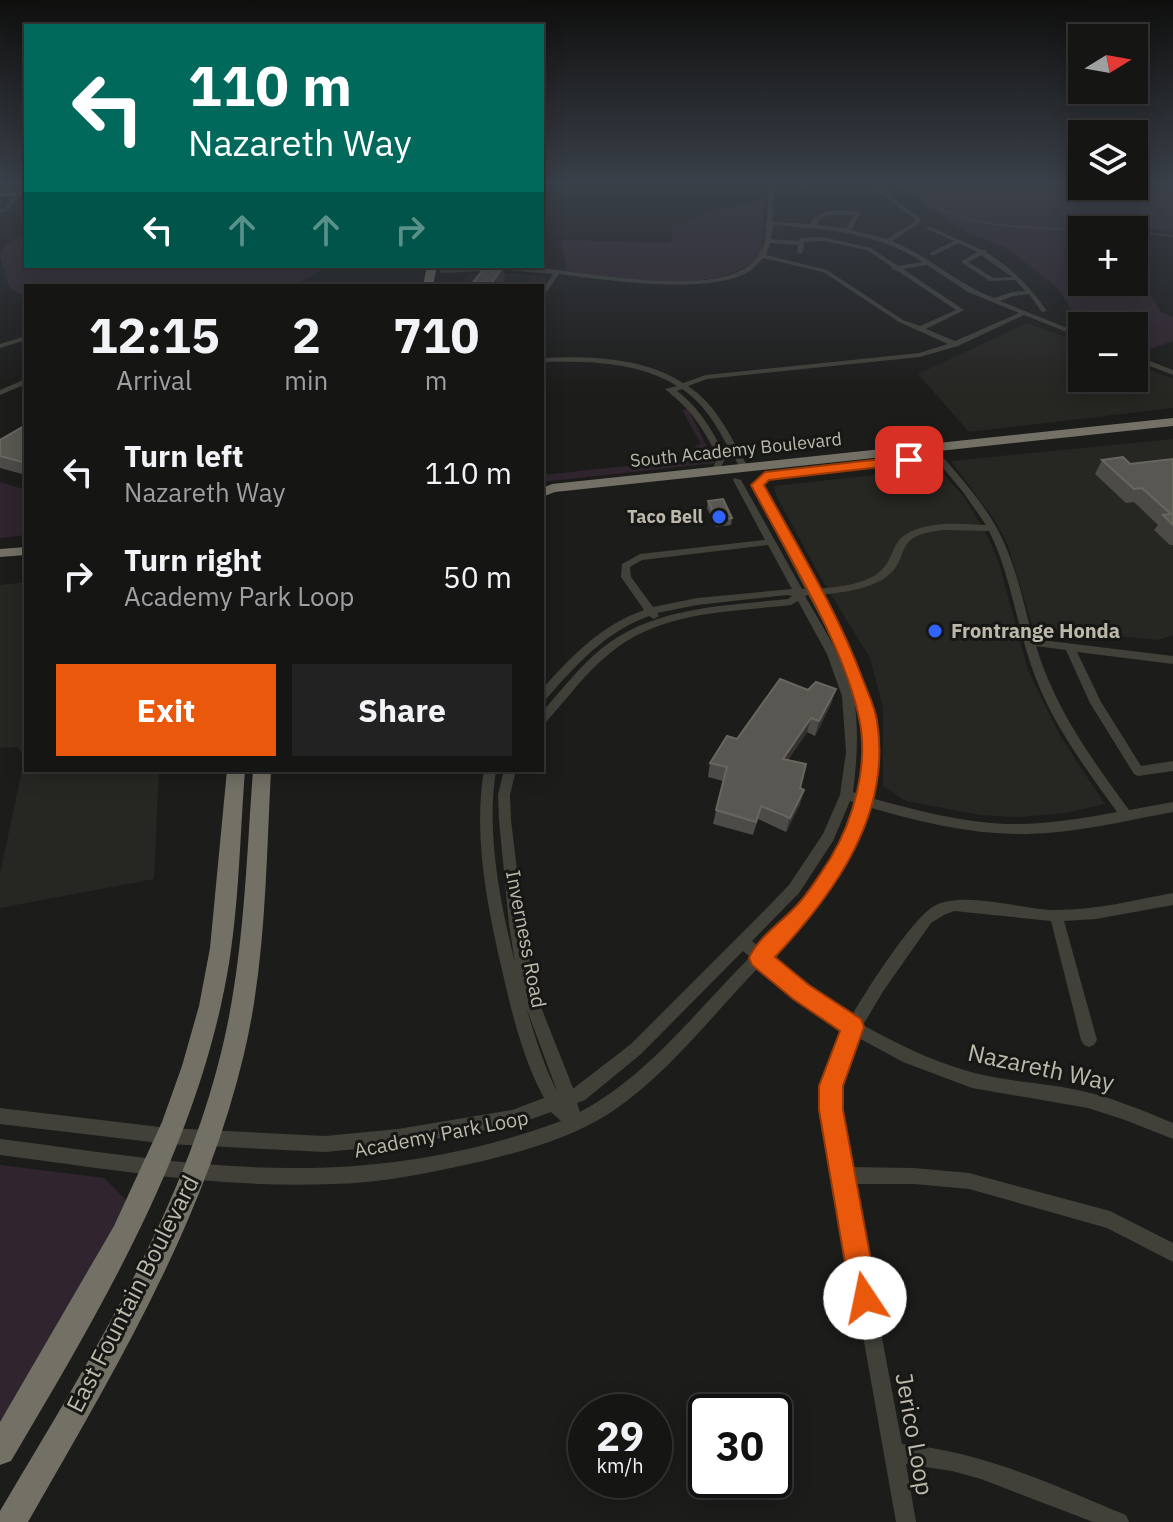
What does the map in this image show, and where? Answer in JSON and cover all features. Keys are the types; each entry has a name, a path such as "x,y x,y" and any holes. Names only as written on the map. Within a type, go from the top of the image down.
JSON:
{"highway":[{"path":"741,473 901,455 909,450 1173,422"},
{"name":"South Academy Boulevard","path":"544,494 552,488 715,471 765,476 1173,432"},
{"name":"South Academy Boulevard","path":"544,496 556,499 616,493 644,484 741,473"},
{"path":"0,552 24,550"},
{"name":"East Fountain Boulevard","path":"0,1450 103,1275 168,1136 195,1062 216,976 236,772"},
{"name":"East Fountain Boulevard","path":"11,1522 160,1250 208,1138 231,1063 244,994 262,772"}],"street":[{"path":"442,269 505,268 649,283 690,283 728,276 760,258 762,254"},
{"path":"877,254 961,310 920,329"},
{"path":"915,254 993,301 1068,330"},
{"path":"978,254 964,262 992,280 1018,278"},
{"path":"988,254 1032,292 1044,311"},
{"path":"760,258 781,265 796,264 825,271 891,315 955,344"},
{"path":"896,269 930,264"},
{"path":"544,292 557,272"},
{"path":"993,301 1012,294 1032,292"},
{"path":"672,390 716,375 908,357 955,344 1024,313"},
{"path":"0,346 24,339"},
{"name":"Academy Park Loop","path":"0,1147 155,1166 292,1177 376,1172 475,1154 538,1138 607,1106 633,1087 808,908 825,885 849,843 865,801 871,748 864,699 843,647 771,542 709,409 683,386 651,372 594,360 544,363"},
{"name":"Academy Park Loop","path":"544,363 604,368 639,376 672,390 694,409 722,457 715,471"},
{"path":"1148,363 1173,373"},
{"path":"0,393 24,382"},
{"path":"938,457 970,493 992,528 1007,565 1042,682 1059,717 1126,815"},
{"name":"Academy Park Loop","path":"0,1116 168,1136 325,1144 390,1138 512,1118 563,1101 593,1085 625,1059 794,889 828,837 846,795 852,752 848,696 806,593 758,490 765,476"},
{"path":"544,694 606,634 625,621 791,602 806,593 861,584 883,575 891,566 900,543 917,532 992,528"},
{"path":"655,617 626,577 625,566 628,562 640,557 771,542"},
{"path":"544,717 611,645 655,617"},
{"path":"1029,642 1173,660"},
{"path":"1070,648 1096,703 1138,771 1173,766"},
{"name":"Inverness Road","path":"490,772 486,828 509,979 524,1029 575,1123"},
{"name":"Inverness Road","path":"510,772 504,795 505,820 526,982 563,1101"},
{"path":"846,795 923,817 1006,829 1044,828 1173,807"},
{"path":"1089,1040 1056,916 1096,913 1173,899"},
{"name":"Jerico Loop","path":"906,1522 842,1175 831,1110 831,1086 853,1027 926,919 954,905 1056,916"},
{"name":"Nazareth Way","path":"743,942 801,992 853,1027 908,1057 971,1080 1028,1092 1074,1097 1130,1113 1173,1131"},
{"path":"842,1175 969,1181 1110,1220 1173,1253"},
{"path":"893,1453 930,1455 972,1464 1119,1522"}],"shaded area":[{"path":"0,254 24,254 24,268 324,268 297,284 24,284 24,296 9,287"},
{"path":"564,254 760,254 745,267 723,276 668,282 611,278 565,270"},
{"path":"1014,254 1068,254 1068,296 1148,296 1148,292 1161,312 1173,317 1173,341 1148,350 1148,312 1073,312 1058,288"},
{"path":"500,272 548,277 543,284 461,284 467,275"},
{"path":"1027,323 1068,338 1068,392 1148,392 1148,369 1173,379 1173,408 969,432 918,374"},
{"path":"688,409 715,463 544,482 544,475 692,459 690,456 697,452 695,446 701,444 682,410"},
{"path":"1173,439 1173,635 1158,640 1033,628 1007,543 994,519 951,461"},
{"name":"Frontrange Honda","path":"938,468 965,498 988,537 999,563 1028,670 1059,734 1105,804 1066,813 1020,817 980,815 906,801 883,786 883,708 870,658 821,578 774,486"},
{"path":"0,482 24,489 24,535 0,538"},
{"path":"24,582 24,755 17,747 0,748 0,585"},
{"path":"24,761 24,772 159,772 154,879 0,908 0,874"},
{"path":"0,1165 104,1178 128,1202 114,1232 0,1423"}],"building":[{"path":"484,268 502,268 490,284 472,284"},
{"path":"24,426 24,462 0,456 0,440"},
{"path":"1123,457 1130,464 1173,459 1173,525 1163,515 1171,514 1142,488 1134,489 1102,460"},
{"path":"723,499 732,518 717,520 708,501"},
{"path":"780,679 808,690 816,682 836,689 819,721 811,718 783,759 806,764 800,788 804,790 790,818 761,806 756,822 716,810 727,767 710,763 727,736 737,739"}],"place":[{"name":"Taco Bell","path":"719,517"},
{"name":"Frontrange Honda","path":"935,631"}],"route":[{"path":"865,1298 831,1110 831,1086 853,1027 801,992 760,958 808,908 849,843 865,801 871,748 868,717 843,647 758,485 765,476 909,460"}]}
